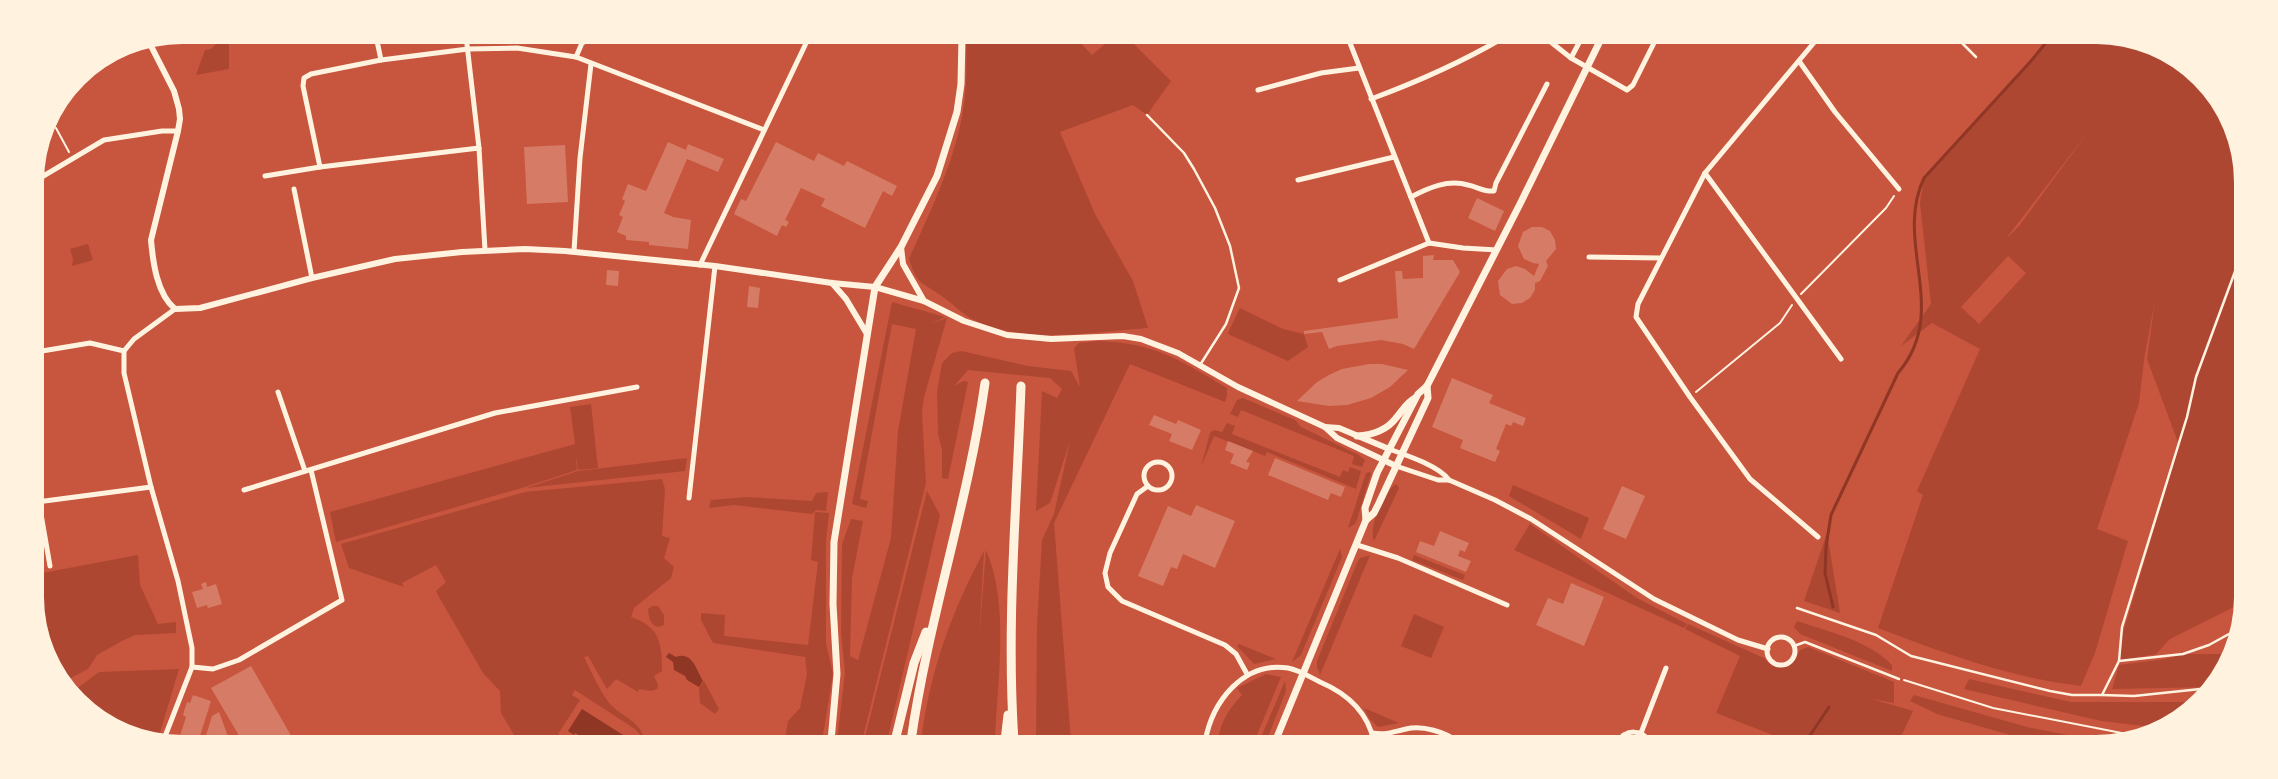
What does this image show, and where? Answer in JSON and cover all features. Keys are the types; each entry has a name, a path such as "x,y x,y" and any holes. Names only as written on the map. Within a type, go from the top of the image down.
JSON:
{"highway":[{"path":"911,735 936,607 973,453 985,383"},
{"path":"1006,735 1011,695 1021,386"},
{"path":"896,735 914,663 936,607"},
{"path":"1011,695 1014,735"}],"main road":[{"path":"832,735 837,674 833,604 834,542 867,334 876,287 938,176 957,112 962,44"},
{"path":"1366,520 1364,508 1383,461 1416,398 1427,386 1497,250 1598,44"},
{"path":"1278,735 1366,520 1374,513 1428,398 1427,386"},
{"path":"1357,436 1374,433 1388,425 1395,420 1407,403 1416,398"}],"street":[{"path":"378,44 381,60"},
{"path":"467,44 479,148 486,250"},
{"path":"576,57 582,44"},
{"path":"700,264 805,44"},
{"path":"1350,44 1429,243"},
{"path":"1371,99 1424,79 1467,59 1493,44"},
{"path":"1554,44 1570,58 1627,90 1633,84 1653,44"},
{"path":"1570,58 1578,44"},
{"path":"1813,44 1705,173 1660,258 1638,304 1636,317 1690,397 1750,478 1818,537"},
{"path":"151,47 179,108 178,131 151,240 152,254 163,296 176,309"},
{"path":"320,166 303,86 304,78 311,74 381,60 468,49 517,48 576,57 764,130"},
{"path":"1799,61 1835,112 1900,189"},
{"path":"574,251 580,158 590,64"},
{"path":"1258,90 1321,73 1359,68"},
{"path":"1411,197 1444,184 1456,183 1487,192 1494,191 1496,183 1547,84"},
{"path":"44,176 112,137 178,131"},
{"path":"265,176 320,166 479,148"},
{"path":"1298,180 1394,157"},
{"path":"1705,173 1841,359"},
{"path":"294,189 312,278"},
{"path":"1340,280 1429,243 1497,250"},
{"path":"900,247 903,264 924,301"},
{"path":"166,734 192,667 192,648 178,581 151,486 124,373 124,351 134,339 176,309 200,308 312,278 395,260 486,250 574,251 700,264 832,283 876,287 924,301 964,321 1007,335 1051,339 1123,336 1162,346 1238,387 1325,427 1337,438 1383,461 1438,480 1448,480 1495,500 1531,519 1661,603 1738,640 1768,649"},
{"path":"1588,257 1660,258"},
{"path":"689,498 715,266"},
{"path":"832,283 846,299 867,334"},
{"path":"44,351 90,343 124,351"},
{"path":"244,490 495,413 637,387"},
{"path":"192,667 213,669 239,660 342,600 308,471 278,392"},
{"path":"1325,427 1339,428 1402,453 1444,473 1448,480"},
{"path":"1163,463 1169,467 1172,478 1167,487 1155,490 1148,486 1144,474 1151,464 1163,463"},
{"path":"44,500 151,486"},
{"path":"1148,486 1137,494 1110,553 1105,573 1108,587 1122,601 1225,645 1236,654 1247,674"},
{"path":"44,534 50,566"},
{"path":"1357,545 1406,562 1508,605"},
{"path":"1780,638 1789,640 1794,646 1795,654 1791,661 1780,665 1770,660 1768,649 1772,641 1780,638"},
{"path":"1206,735 1207,727 1222,699 1247,674 1270,668 1289,668 1328,685 1355,703 1372,733 1387,735 1407,728 1417,728 1430,729 1443,735"},
{"path":"1624,735 1629,732 1640,733 1666,668"}],"lane":[{"path":"1963,44 1976,57"},
{"path":"1148,115 1184,154 1194,169 1215,208 1230,246 1238,288 1226,324 1200,365"},
{"path":"2102,695 2119,661 2122,628 2188,417 2196,377 2234,274"},
{"path":"1797,608 1876,635 1911,656 2050,691 2072,694 2134,696 2199,689"},
{"path":"2119,661 2183,654 2209,645 2230,634"},
{"path":"1794,646 1805,642 1899,679"}],"path":[{"path":"55,126 73,158"},
{"path":"1690,397 1780,322 1796,299 1886,208 1900,189"},
{"path":"1899,679 1993,708 2121,733"}],"shaded area":[{"path":"216,44 229,44 229,69 196,75 205,50 211,49"},
{"path":"966,44 1082,44 1092,55 1105,44 1134,44 1171,81 1147,115 1133,105 1060,132 1095,214 1133,281 1148,328 1082,334 1037,335 994,328 966,315 918,279 909,259 931,210 956,143 964,104"},
{"path":"2045,44 2114,45 2132,48 2165,62 2194,84 2206,98 2216,113 2227,138 2232,155 2234,173 2233,607 2170,639 2156,654 2119,661 2120,643 2179,445 2147,359 2155,300 2144,360 2139,403 2097,529 2128,541 2095,653 2081,686 2003,671 1878,628 1923,495 1917,491 1980,349 1932,323 1901,346 1931,304 1920,203 1924,178","holes":["2092,127 2019,226 2008,237","2008,256 2026,273 1979,324 1961,307"]},
{"path":"88,244 93,260 72,266 73,259 70,249"},
{"path":"892,302 945,317 930,324 947,318 924,397 922,413 926,483 863,735 838,735 845,673 841,632 842,544 851,519 863,521 852,578 850,656 858,660 891,538 898,431 916,329 892,324 860,499 868,501 866,508 852,504"},
{"path":"1240,308 1283,329 1304,334 1308,347 1288,361 1230,335 1228,333"},
{"path":"1117,342 1151,349 1196,369 1227,388 1227,396 1225,402 1130,364 1054,523 1071,735 1036,735 1037,625 1042,540 1054,514 1070,441 1050,503 1036,511 1042,391 1057,398 1062,389 1050,378 968,370 954,386 963,381 968,382 948,479 942,478 942,450 938,434 937,392 942,363 952,353 961,351 1028,366 1071,371 1080,387 1074,348 1079,343"},
{"path":"1243,398 1295,420 1301,427 1359,455 1365,460 1362,467 1352,464 1354,456 1241,410 1238,417 1230,414 1237,400"},
{"path":"591,404 598,468 578,470 575,450 577,470 336,542 330,512 575,444 570,407"},
{"path":"1227,423 1235,426 1232,434 1340,477 1343,470 1348,472 1350,467 1361,471 1356,489 1267,452 1265,456 1214,436 1201,467 1210,433 1214,430 1222,432"},
{"path":"687,458 685,471 526,488 578,471"},
{"path":"1370,472 1357,519 1355,524 1348,528 1366,473"},
{"path":"662,479 665,489 662,536 670,538 664,558 674,567 671,578 634,608 631,617 641,621 654,631 660,644 662,671 654,676 658,685 657,689 651,691 639,689 638,692 616,679 607,689 588,656 584,657 607,700 636,724 643,735 640,735 635,729 575,690 572,695 580,700 558,734 560,735 514,735 501,713 500,691 483,673 436,591 446,582 436,565 402,583 404,587 349,568 341,544 525,492"},
{"path":"1396,484 1399,488 1374,541 1373,527 1378,510 1391,488"},
{"path":"1513,485 1589,518 1581,539 1509,496"},
{"path":"927,491 940,515 888,735 866,735"},
{"path":"828,492 826,511 816,510 812,514 734,505 709,508 711,500 748,497 812,501 816,493"},
{"path":"815,512 829,513 826,541 826,643 833,674 823,735 786,735 788,721 800,708 807,674 805,657 713,643 701,620 701,613 725,615 724,636 808,645 818,562 811,560"},
{"path":"1530,524 1637,598 1687,624 1684,628 1514,550"},
{"path":"1827,533 1840,613 1804,601"},
{"path":"1340,549 1342,557 1301,655 1292,662"},
{"path":"986,550 998,595 1000,619 995,735 922,735 936,666 952,620 984,551 979,640"},
{"path":"138,555 140,585 158,624 176,622 176,633 135,635 97,655 88,669 70,678 58,658 46,624 44,573"},
{"path":"1370,555 1320,675 1317,661 1357,563 1360,558"},
{"path":"1414,555 1465,575 1463,580 1412,560"},
{"path":"658,606 664,615 664,625 658,627 651,622 648,609"},
{"path":"1414,614 1444,627 1431,658 1401,646"},
{"path":"1797,621 1848,638 1872,649 1892,665 1892,671 1800,634 1794,627"},
{"path":"1688,624 1780,667 1789,664 1800,650 1808,647 1894,682 1894,703 1872,699 1913,711 1902,735 1773,735 1716,713 1740,656 1685,629"},
{"path":"1239,644 1276,659 1254,664 1237,646"},
{"path":"669,653 676,657 686,657 693,662 703,681 699,687 674,670 673,662 666,657"},
{"path":"2183,654 2222,654 2211,674 2201,687 2112,689 2119,665 2165,659"},
{"path":"179,669 160,733 146,731 121,721 105,712 78,688 99,672"},
{"path":"1266,674 1281,677 1257,735 1220,735 1226,716 1242,695 1237,688"},
{"path":"1969,679 2071,702 2186,702 2165,717 2146,726 2101,721 1964,689"},
{"path":"704,681 719,709 715,714 700,703 699,688"},
{"path":"1285,681 1286,691 1269,735 1262,735"},
{"path":"1914,695 2027,727 2068,735 2010,735 1937,714 1910,701"},
{"path":"1364,708 1399,723 1378,727 1369,718"},
{"path":"582,709 623,735 578,735 575,733 574,735 568,731"}],"building":[{"path":"668,142 686,150 688,144 724,159 718,172 687,159 664,213 673,217 691,220 688,249 649,245 649,242 626,240 626,236 617,232 623,217 619,215 625,201 622,199 628,184 646,191"},
{"path":"776,142 814,161 818,153 844,166 847,161 897,186 892,196 883,191 865,228 821,206 825,199 801,188 785,220 789,222 786,227 782,225 777,236 734,214 741,199 746,201"},
{"path":"565,145 568,202 527,204 524,147"},
{"path":"1477,198 1504,211 1495,231 1468,218"},
{"path":"1532,227 1542,227 1550,231 1555,240 1556,249 1546,261 1548,266 1540,281 1535,283 1535,290 1530,298 1522,303 1512,304 1500,295 1498,281 1507,269 1516,266 1525,269 1534,276 1539,264 1524,259 1518,246 1523,232"},
{"path":"1434,255 1433,260 1453,260 1460,272 1414,349 1403,344 1381,340 1337,346 1329,349 1322,332 1304,334 1304,331 1398,318 1395,271 1402,271 1403,279 1423,278 1423,256"},
{"path":"607,270 619,271 618,286 606,285"},
{"path":"749,286 760,288 758,308 747,307"},
{"path":"1369,364 1382,364 1408,370 1390,387 1371,398 1347,405 1329,406 1297,401 1317,382 1329,375 1342,369"},
{"path":"1452,378 1493,395 1489,403 1526,418 1523,426 1513,422 1511,426 1506,424 1496,449 1500,451 1495,462 1460,448 1463,440 1432,427"},
{"path":"1154,415 1176,424 1178,420 1201,430 1192,450 1169,441 1172,434 1149,425"},
{"path":"1228,441 1253,451 1246,462 1250,463 1247,470 1230,463 1234,454 1225,450"},
{"path":"1275,458 1345,487 1341,497 1331,493 1328,500 1268,475"},
{"path":"1622,486 1645,496 1626,539 1603,529"},
{"path":"1196,505 1235,521 1215,568 1183,554 1177,569 1171,567 1163,586 1138,576 1168,506 1191,516"},
{"path":"1440,531 1469,543 1465,552 1460,550 1458,556 1471,561 1466,572 1416,552 1420,541 1434,546"},
{"path":"206,582 207,587 216,584 222,604 208,608 207,605 197,608 192,592 203,589 201,584"},
{"path":"1571,583 1604,597 1584,646 1536,625 1548,598 1563,604"},
{"path":"251,666 291,735 239,735 211,688"},
{"path":"193,695 211,701 200,735 180,735 186,717 183,715 187,702 190,703"},
{"path":"219,712 228,735 206,735 212,716"}],"waterway":[{"path":"1833,607 1825,573 1826,547 1831,515 1898,373 1913,349 1920,326 1921,301 1914,227 1916,202 1924,178 2045,44"},
{"path":"1810,735 1829,707"}]}
